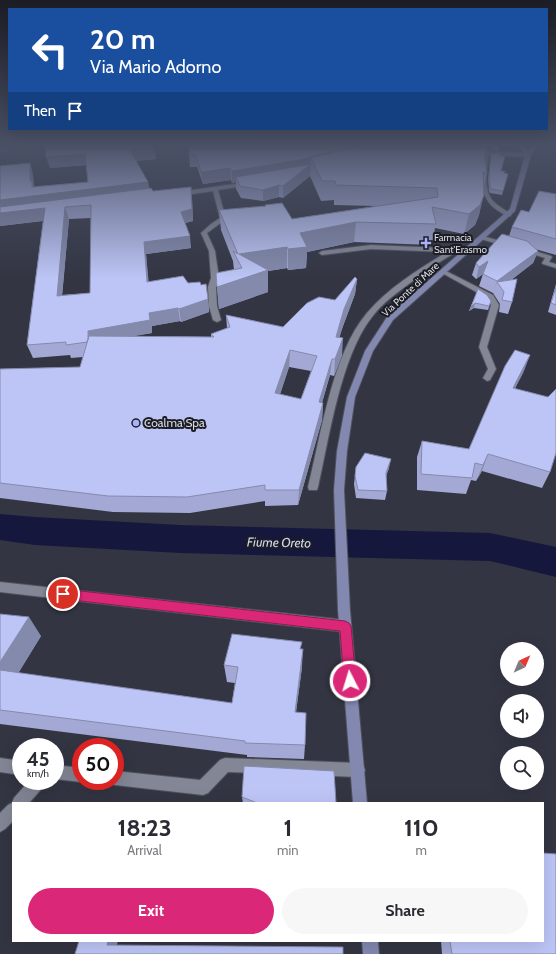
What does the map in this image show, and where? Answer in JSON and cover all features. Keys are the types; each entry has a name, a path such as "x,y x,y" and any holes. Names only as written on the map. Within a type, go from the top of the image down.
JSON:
{"main road":[{"path":"509,214 513,210 519,189"},
{"name":"Via Ponte di Mare","path":"360,802 345,626 340,490 342,452 351,397 369,351 390,319 509,214"},
{"path":"370,942 372,954"}],"street":[{"path":"176,194 215,189 227,219 213,224 204,233 212,251 215,278 212,287 213,306 217,320"},
{"path":"486,189 490,202 509,214"},
{"path":"483,238 512,246"},
{"path":"322,253 371,247 467,251"},
{"path":"520,248 549,257 545,263 556,266"},
{"path":"313,487 341,373 352,342 370,315 387,298 434,262 453,251"},
{"path":"444,272 490,297 495,305 483,347 492,369 487,378"},
{"path":"0,587 345,626"},
{"path":"0,765 12,767"},
{"path":"124,779 203,788 225,765 358,770"},
{"path":"20,802 31,790"},
{"path":"0,824 12,811"}],"building":[{"path":"0,189 94,189 0,200"},
{"path":"151,189 153,191 191,189 192,209 181,212 190,236 144,242 147,282 183,276 188,283 200,282 201,285 206,284 208,299 179,309 149,313 150,320 88,331 87,342 66,345 66,342 27,345 45,208 0,213 0,207","holes":["91,205 90,293 57,296 65,207"]},
{"path":"437,189 484,189 484,195 480,205 469,214 432,207 436,224 356,222 300,233 307,247 288,249 287,247 239,254 268,270 217,287 216,273 242,268 233,251 238,254 219,210 266,206 265,205 282,203 292,219 438,197"},
{"path":"491,189 504,189 503,191"},
{"path":"539,191 556,194 556,239 512,227 521,210 529,212"},
{"path":"502,234 527,241 538,251 497,281 483,274 488,261 479,267 476,263"},
{"name":"Coalma Spa","path":"355,277 357,279 344,309 336,337 343,338 335,359 332,359 319,402 323,403 299,490 265,490 265,485 187,497 108,496 0,483 0,369 80,367 89,336 214,337 211,334 230,327 226,315 283,327 307,303 319,297 335,300","holes":["290,350 317,356 301,399 275,393"]},
{"path":"517,279 512,302 502,300 504,292 497,282"},
{"path":"556,287 556,305 551,303"},
{"path":"478,289 487,295 491,301 489,306 475,303 471,307"},
{"path":"515,350 530,355 513,388 548,397 556,389 556,453 550,472 488,454 483,465 475,463 472,478 421,474 422,441 469,449 505,366"},
{"path":"365,453 391,459 386,473 387,491 358,490 355,476 356,467"},
{"path":"0,614 29,617 0,662"},
{"path":"232,634 302,642 300,649 303,649 295,712 306,713 305,745 245,743 245,741 0,710 0,670 232,703 238,667 224,665"},
{"path":"244,766 334,771 336,802 254,802 242,797"},
{"path":"544,853 556,854 556,954 452,954 450,942 544,942"},
{"path":"79,942 108,942 107,945 343,947 343,954 75,954"}],"waterway":[{"name":"Fiume Oreto","path":"0,527 35,531 180,539 490,547 556,562"}],"place":[{"name":"Farmacia Sant'Erasmo","path":"426,243"},
{"name":"Coalma Spa","path":"136,423"}],"route":[{"path":"63,594 345,626 350,681"}]}
